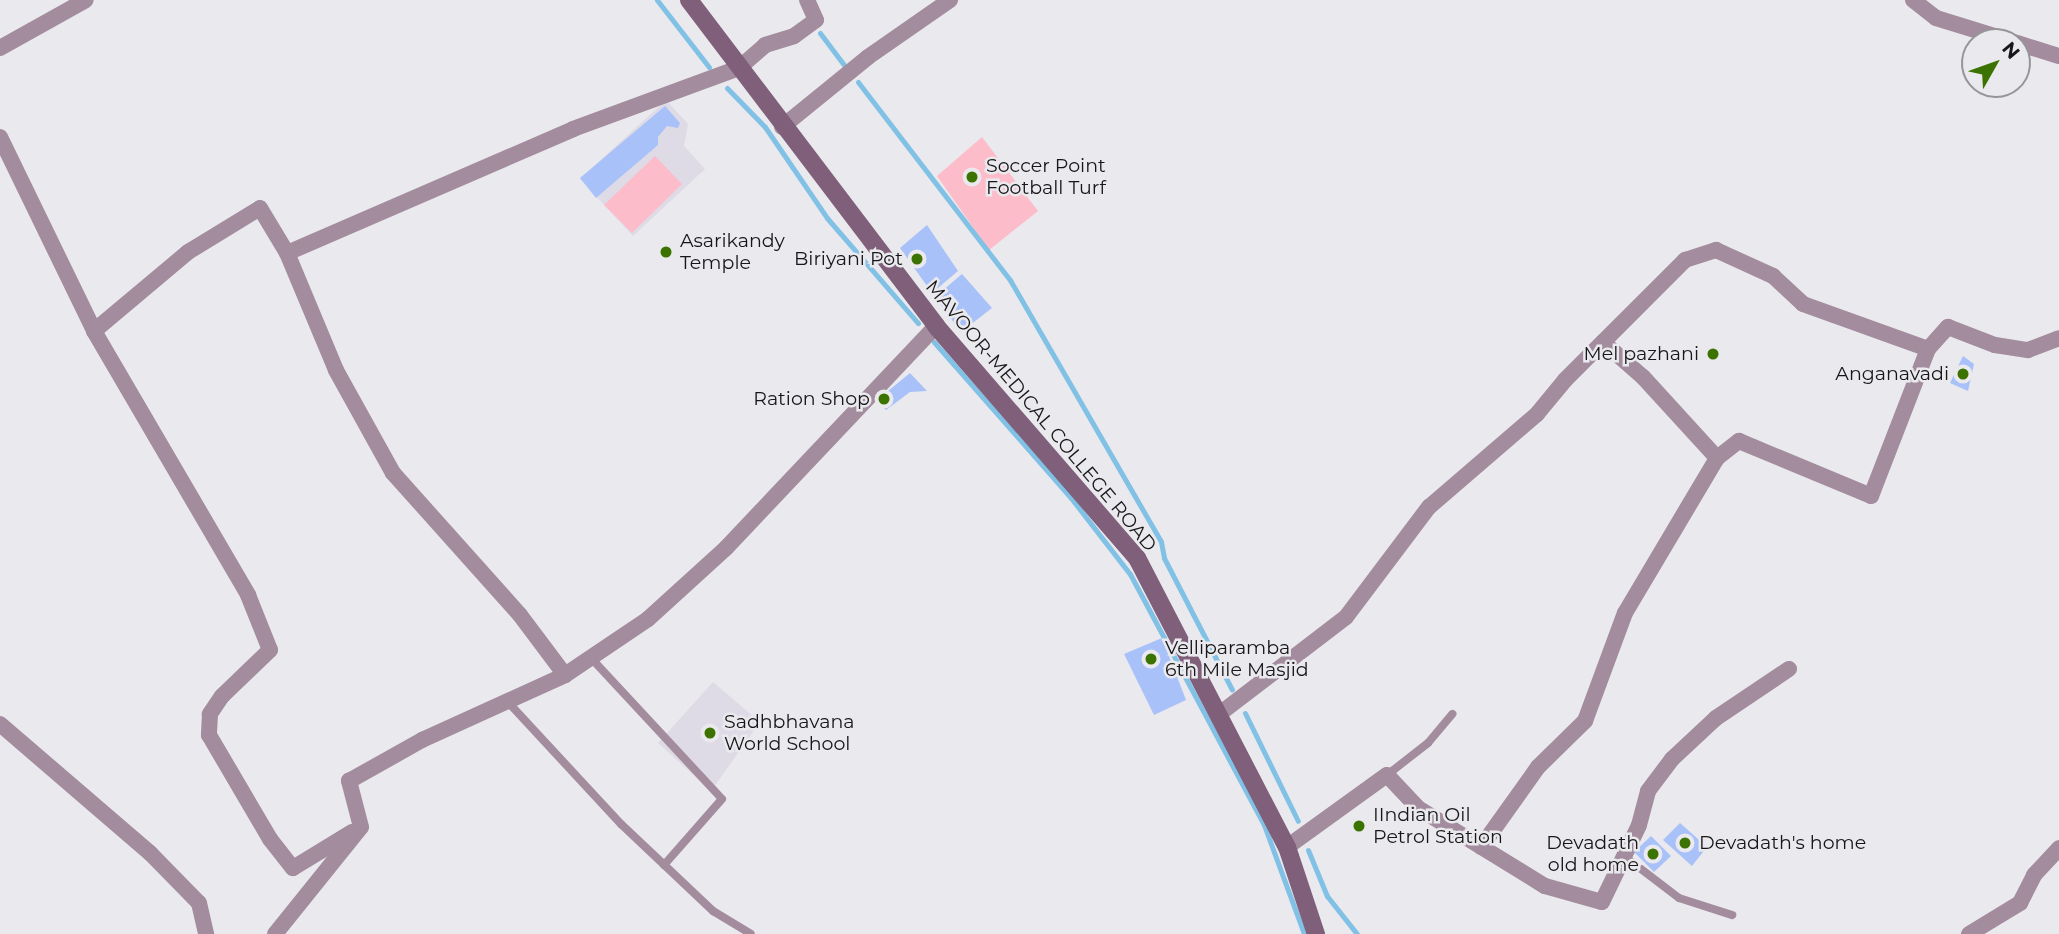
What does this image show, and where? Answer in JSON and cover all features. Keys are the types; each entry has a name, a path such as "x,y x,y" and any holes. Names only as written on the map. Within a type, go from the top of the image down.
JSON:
{"main road":[{"name":"MAVOOR-MEDICAL COLLEGE ROAD","path":"689,0 782,127 936,326 1137,558 1287,847 1316,934"}],"street":[{"path":"0,48 86,0"},
{"path":"287,253 573,129 739,68 765,46 794,36 816,20 807,0"},
{"path":"782,127 950,0"},
{"path":"1913,0 1936,18 1968,28"},
{"path":"2031,48 2059,56"},
{"path":"0,137 94,331 248,595 270,650 222,696 210,714 209,735 270,838 293,868 361,827"},
{"path":"94,331 188,252 260,208 287,253 336,370 393,472 520,614 565,675"},
{"path":"1219,715 1346,617 1429,507 1537,414 1603,342 1685,260 1716,250 1773,276 1803,304 1928,349"},
{"path":"361,827 349,780 422,740 565,675 648,619 726,548 936,326"},
{"path":"1481,847 1538,767 1584,721 1625,613 1717,458 1739,441 1871,496 1928,349 1948,327 1994,345 2028,350 2059,338"},
{"path":"1603,342 1643,377 1717,458"},
{"path":"1287,847 1387,775 1418,808 1545,886 1602,902 1639,825 1648,791 1672,759 1716,718 1789,669"},
{"path":"0,724 160,863 199,903 206,934"},
{"path":"278,933 361,827"},
{"path":"1969,934 2021,903 2034,874 2059,848"}],"lane":[{"path":"591,658 722,799 664,865"},
{"path":"507,701 664,865 713,911 751,934"},
{"path":"1387,775 1428,743 1452,714"},
{"path":"1624,856 1679,898 1732,915"}],"shaded area":[{"path":"666,100 688,124 684,146 705,169 633,236 580,179"},
{"path":"982,137 1038,211 989,250 937,176"},
{"path":"655,156 682,184 632,233 604,205"},
{"name":"Sadhbhavana World School","path":"713,682 760,722 711,791 658,743"}],"building":[{"path":"665,106 680,123 678,128 667,126 658,137 658,145 596,198 580,178"},
{"path":"927,225 958,271 932,293 900,248"},
{"path":"962,274 992,308 961,332 935,297"},
{"name":"Anganavadi","path":"1963,356 1974,364 1968,391 1950,383"},
{"path":"910,373 927,391 910,392 886,410 876,401"},
{"path":"1162,638 1186,700 1154,715 1124,654"},
{"name":"Devadath's home","path":"1680,823 1707,847 1692,866 1663,840"},
{"name":"Devadath old home","path":"1651,836 1671,856 1654,872 1634,852"}],"waterway":[{"path":"657,0 709,67"},
{"path":"820,33 844,65"},
{"path":"858,82 1010,280 1161,542 1164,558 1232,690"},
{"path":"727,88 765,127 827,218 918,323"},
{"path":"934,342 1071,498 1130,574 1264,825 1304,934"},
{"path":"1245,713 1298,821"},
{"path":"1308,850 1327,896 1357,934"}],"place":[{"name":"Soccer Point Football Turf","path":"972,177"},
{"name":"Asarikandy Temple","path":"666,252"},
{"name":"Biriyani Pot","path":"917,259"},
{"name":"Mel pazhani","path":"1713,354"},
{"name":"Anganavadi","path":"1963,374"},
{"name":"Ration Shop","path":"884,399"},
{"name":"Velliparamba 6th Mile Masjid","path":"1151,659"},
{"name":"Sadhbhavana World School","path":"710,733"},
{"name":"IIndian Oil Petrol Station","path":"1359,826"},
{"name":"Devadath's home","path":"1685,843"},
{"name":"Devadath old home","path":"1653,854"}]}
